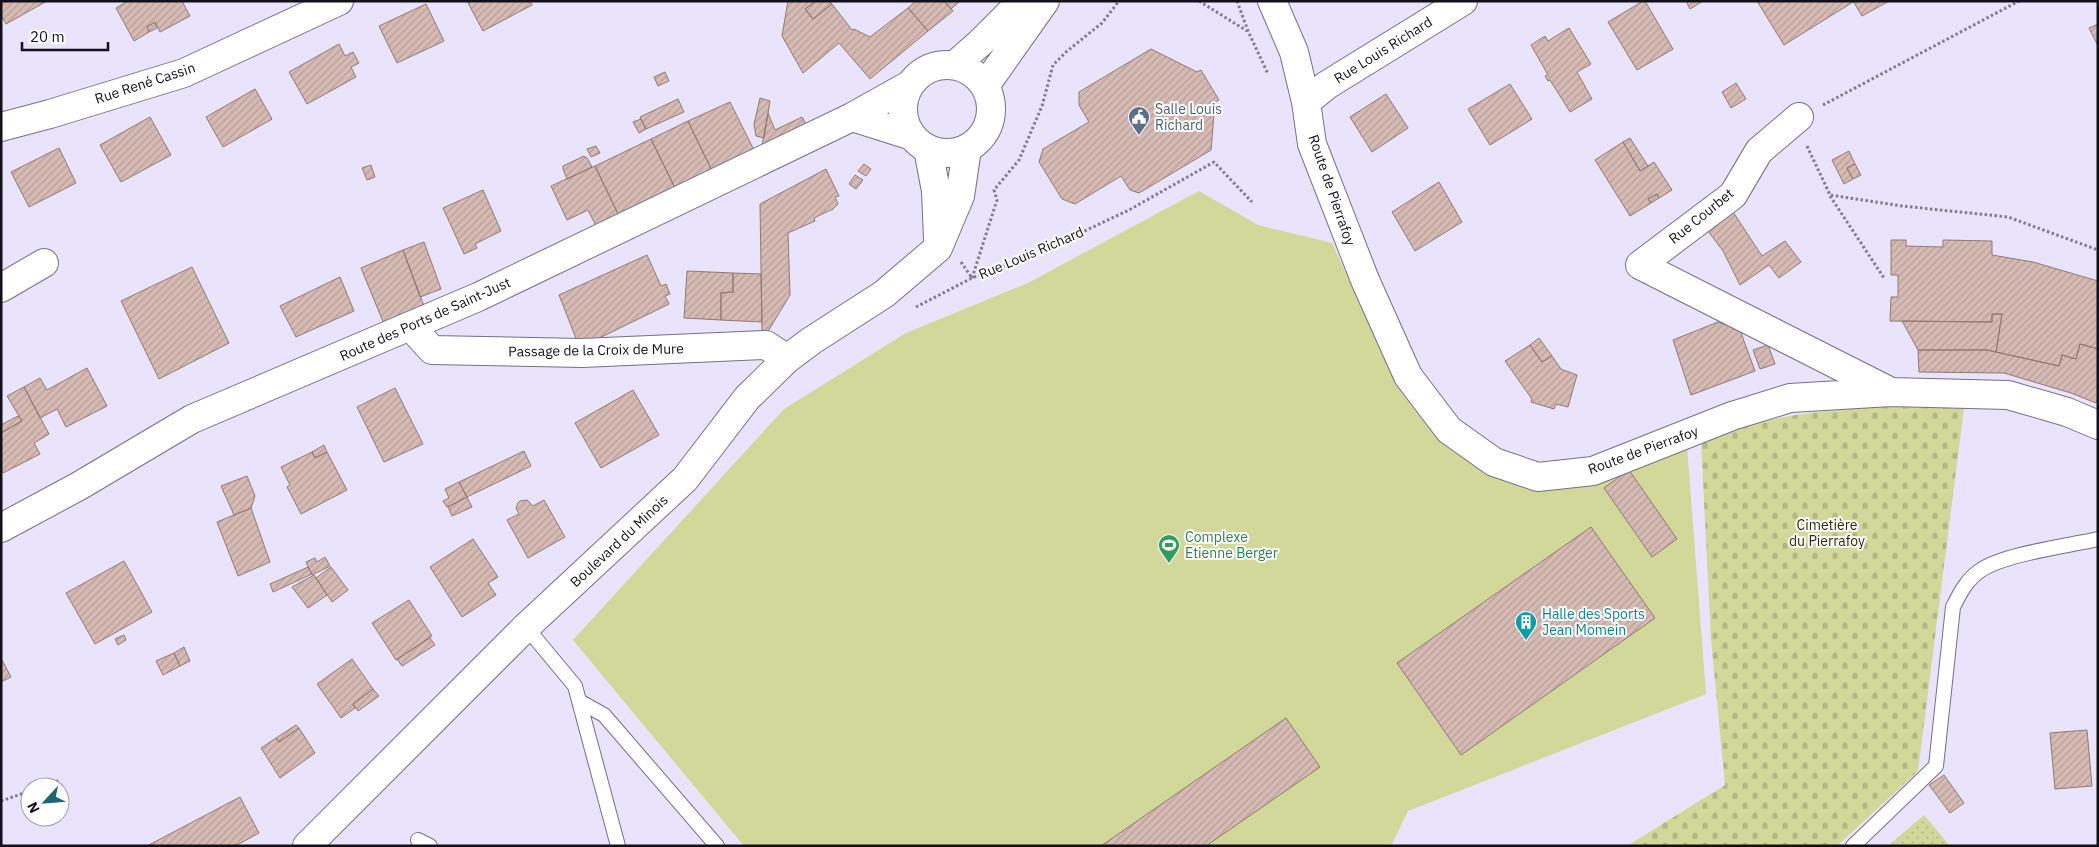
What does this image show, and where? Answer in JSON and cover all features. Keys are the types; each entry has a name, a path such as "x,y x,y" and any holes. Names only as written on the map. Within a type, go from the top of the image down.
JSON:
{"street":[{"name":"Rue René Cassin","path":"1,126 50,114 184,73 339,1"},
{"path":"955,65 1022,1"},
{"path":"985,86 1045,1"},
{"name":"Route de Pierrafoy","path":"1272,1 1294,52 1306,102 1312,144 1365,280 1408,376 1449,430 1494,462 1538,477 1593,471 1732,416 1790,398 1891,392 2008,395 2067,412 2098,425"},
{"name":"Rue Louis Richard","path":"1306,102 1327,85 1463,1"},
{"path":"852,117 920,142 941,153 954,153 967,149 978,142 986,131 992,105 985,86 974,73 955,65 942,65 930,68 919,74 904,96 903,110 906,124 920,142 936,191 938,248"},
{"name":"Route des Ports de Saint-Just","path":"1,528 79,486 192,419 411,327 584,247 852,117 911,84"},
{"name":"Rue Courbet","path":"1800,117 1759,151 1733,195 1640,265 1891,392"},
{"name":"Boulevard du Minois","path":"307,846 526,627 686,479 748,398 787,359 811,341 884,294 938,248 960,196 967,149"},
{"path":"1,288 44,263"},
{"name":"Passage de la Croix de Mure","path":"411,327 432,350 582,352 766,345 787,359"}],"lane":[{"path":"1853,846 1936,766 1953,607 1964,585 1981,570 2001,560 2098,539"},
{"path":"526,627 575,686 618,846"},
{"path":"579,701 604,715 717,846"}],"path":[{"path":"972,278 997,200 994,190 1019,160 1042,106 1052,65 1102,23 1119,1"},
{"path":"1199,1 1248,31"},
{"path":"1884,278 1830,195 1804,139 1800,117 2019,1"},
{"name":"Rue Louis Richard","path":"914,307 972,278 1034,255 1129,210 1214,162 1252,202"},
{"path":"1830,195 1902,206 2008,217 2098,250"},
{"path":"1,801 20,794"}],"green space":[{"name":"Complexe Etienne Berger","path":"1199,191 1258,225 1332,243 1397,385 1439,440 1489,474 1687,446 1706,694 1408,811 1391,846 744,846 573,640 784,409 906,333 1028,283"},
{"name":"Cimetière du Pierrafoy","path":"1922,406 1964,408 1918,771 1837,846 1627,846 1725,785 1711,639 1701,441 1753,424 1789,416 1846,409"},
{"path":"1924,815 1950,846 1888,846"}],"building":[{"path":"1,1 47,1 6,24 1,15"},
{"path":"128,1 182,1 190,16 160,32 155,22 147,27 149,32 134,41 116,8"},
{"path":"467,1 530,1 532,5 483,31"},
{"path":"788,1 816,1 805,9 813,19 832,4 852,30 854,29 870,37 908,8 928,31 870,79 839,43 803,73 782,36"},
{"path":"816,1 829,1 832,4 813,19 805,9"},
{"path":"916,1 944,1 953,11 928,31 908,8"},
{"path":"944,1 960,1 951,9"},
{"path":"1645,1 1673,49 1637,70 1608,22"},
{"path":"1686,1 1703,1 1690,9"},
{"path":"1757,1 1853,1 1853,2 1784,45"},
{"path":"1853,1 1889,1 1862,16"},
{"path":"426,4 444,41 397,63 379,26"},
{"path":"155,22 157,28 149,32 147,27"},
{"path":"2098,24 2098,46 2089,28"},
{"path":"1569,28 1591,64 1577,72 1592,99 1570,112 1550,80 1548,81 1545,76 1548,75 1531,45 1545,36 1548,41"},
{"path":"339,44 345,56 353,52 359,63 351,67 356,77 307,104 289,72"},
{"name":"Salle Louis Richard","path":"1151,49 1197,72 1201,70 1219,100 1215,102 1211,150 1139,193 1130,190 1121,176 1075,204 1062,199 1039,162 1043,149 1089,122 1079,105 1079,92"},
{"path":"665,72 669,81 658,86 654,77"},
{"path":"1736,83 1746,99 1731,108 1722,92"},
{"path":"1510,84 1532,119 1490,145 1468,109"},
{"path":"255,89 272,119 223,147 206,117"},
{"path":"1386,94 1408,128 1372,152 1350,117"},
{"path":"760,98 770,101 764,138 756,136 754,124"},
{"path":"678,99 684,112 646,129 640,117"},
{"path":"730,102 756,154 714,175 688,121"},
{"path":"768,113 775,130 802,117 807,126 765,149 762,145"},
{"path":"150,117 171,155 121,182 100,145"},
{"path":"641,119 646,129 639,133 633,122"},
{"path":"688,121 714,175 677,192 651,139"},
{"path":"1630,138 1648,166 1640,171 1623,142"},
{"path":"651,139 677,192 620,218 595,166"},
{"path":"1623,142 1640,171 1654,162 1672,190 1659,198 1657,194 1648,199 1651,203 1630,216 1595,160"},
{"path":"596,146 600,153 591,157 587,149"},
{"path":"59,148 76,183 29,207 11,172"},
{"path":"1849,151 1855,164 1847,168 1853,179 1844,184 1832,160"},
{"path":"584,156 592,167 567,179 563,166"},
{"path":"864,164 871,169 866,176 858,171"},
{"path":"1855,164 1861,175 1853,179 1847,168"},
{"path":"371,165 375,177 367,180 362,168"},
{"path":"595,166 620,218 597,228 588,210 567,220 551,186"},
{"path":"826,169 839,196 835,197 838,204 833,209 814,218 815,221 788,233 790,295 767,333 762,331 760,204"},
{"path":"855,175 863,180 856,189 849,184"},
{"path":"1439,182 1462,222 1415,251 1392,212"},
{"path":"483,190 501,231 475,244 477,248 464,254 443,208"},
{"path":"1657,194 1659,198 1651,203 1648,199"},
{"path":"1733,212 1762,256 1785,241 1801,262 1779,278 1769,265 1740,285 1723,251 1708,231"},
{"path":"1891,240 1906,240 1906,246 1943,247 1943,240 1992,241 1992,255 2033,262 2098,281 2098,349 2080,344 2076,359 2062,355 2059,366 1996,352 2002,314 1992,314 1992,322 1890,321 1891,297 1898,297 1898,275 1891,275"},
{"path":"424,242 441,289 420,297 403,250"},
{"path":"403,250 424,306 384,324 361,268"},
{"path":"647,255 661,286 666,284 670,294 665,296 669,304 583,346 579,346 559,295"},
{"path":"192,267 229,343 159,379 121,301"},
{"path":"687,271 733,273 733,292 721,293 721,320 684,318"},
{"path":"733,273 761,274 762,322 721,320 721,293 733,292"},
{"path":"340,277 354,311 296,337 280,306"},
{"path":"1992,314 2002,314 1996,352 1987,350 1918,350 1902,321 1992,322"},
{"path":"1718,322 1740,330 1755,371 1691,395 1673,340"},
{"path":"1539,338 1552,356 1542,362 1530,345"},
{"path":"2080,344 2098,349 2098,398 2096,403 2071,393 2004,373 1919,372 1918,350 1987,350 2059,366 2062,355 2076,359"},
{"path":"1530,345 1542,362 1552,356 1561,369 1577,375 1568,407 1556,404 1554,409 1531,402 1532,399 1505,361"},
{"path":"1768,345 1775,364 1760,369 1753,350"},
{"path":"87,368 107,406 66,427 57,409 40,418 24,387 40,378 47,390"},
{"path":"24,387 49,434 34,443 40,454 3,473 1,469 1,433 22,421 7,396"},
{"path":"395,388 423,444 384,462 357,407"},
{"path":"633,390 659,435 601,468 575,423"},
{"path":"18,416 22,421 1,433 1,425"},
{"path":"324,445 327,452 315,458 312,452"},
{"path":"524,451 531,466 467,497 459,482"},
{"path":"312,452 315,458 327,452 347,490 301,514 287,487 290,485 281,467"},
{"path":"1629,470 1677,539 1652,557 1604,488"},
{"path":"247,476 255,496 251,508 234,515 221,486"},
{"path":"459,482 467,497 447,507 443,501 449,498 445,489"},
{"path":"467,497 472,507 452,516 448,507"},
{"path":"527,500 533,506 544,500 565,537 528,558 507,520 519,514 516,508 520,501"},
{"path":"251,508 270,562 238,576 217,522"},
{"name":"Halle des Sports Jean Momein","path":"1591,527 1655,618 1461,755 1397,663"},
{"path":"473,539 498,577 488,583 496,595 462,617 430,567"},
{"path":"325,557 330,566 312,575 306,562 315,558 317,562"},
{"path":"124,561 152,612 95,644 66,593"},
{"path":"308,567 312,574 273,592 270,584"},
{"path":"331,567 348,590 332,602 316,578"},
{"path":"314,575 327,595 308,608 292,587"},
{"path":"409,600 432,636 396,660 372,623"},
{"path":"124,635 126,640 118,645 115,639"},
{"path":"430,638 435,645 402,666 397,659"},
{"path":"184,647 190,661 180,666 174,653"},
{"path":"174,653 180,666 163,675 156,661"},
{"path":"1,658 11,677 1,682"},
{"path":"352,659 373,689 353,704 355,708 341,718 317,684"},
{"path":"373,689 379,696 358,711 353,704"},
{"path":"1286,718 1320,767 1206,846 1101,846"},
{"path":"296,725 299,728 279,742 276,738"},
{"path":"299,728 315,753 280,778 261,748 276,738 279,742"},
{"path":"2087,730 2092,786 2055,789 2050,733"},
{"path":"1944,775 1964,803 1950,813 1929,785"},
{"path":"240,797 259,833 235,846 147,846"}],"place":[{"name":"Salle Louis Richard","path":"1139,136"},
{"name":"Complexe Etienne Berger","path":"1169,564"},
{"name":"Halle des Sports Jean Momein","path":"1526,641"}]}
